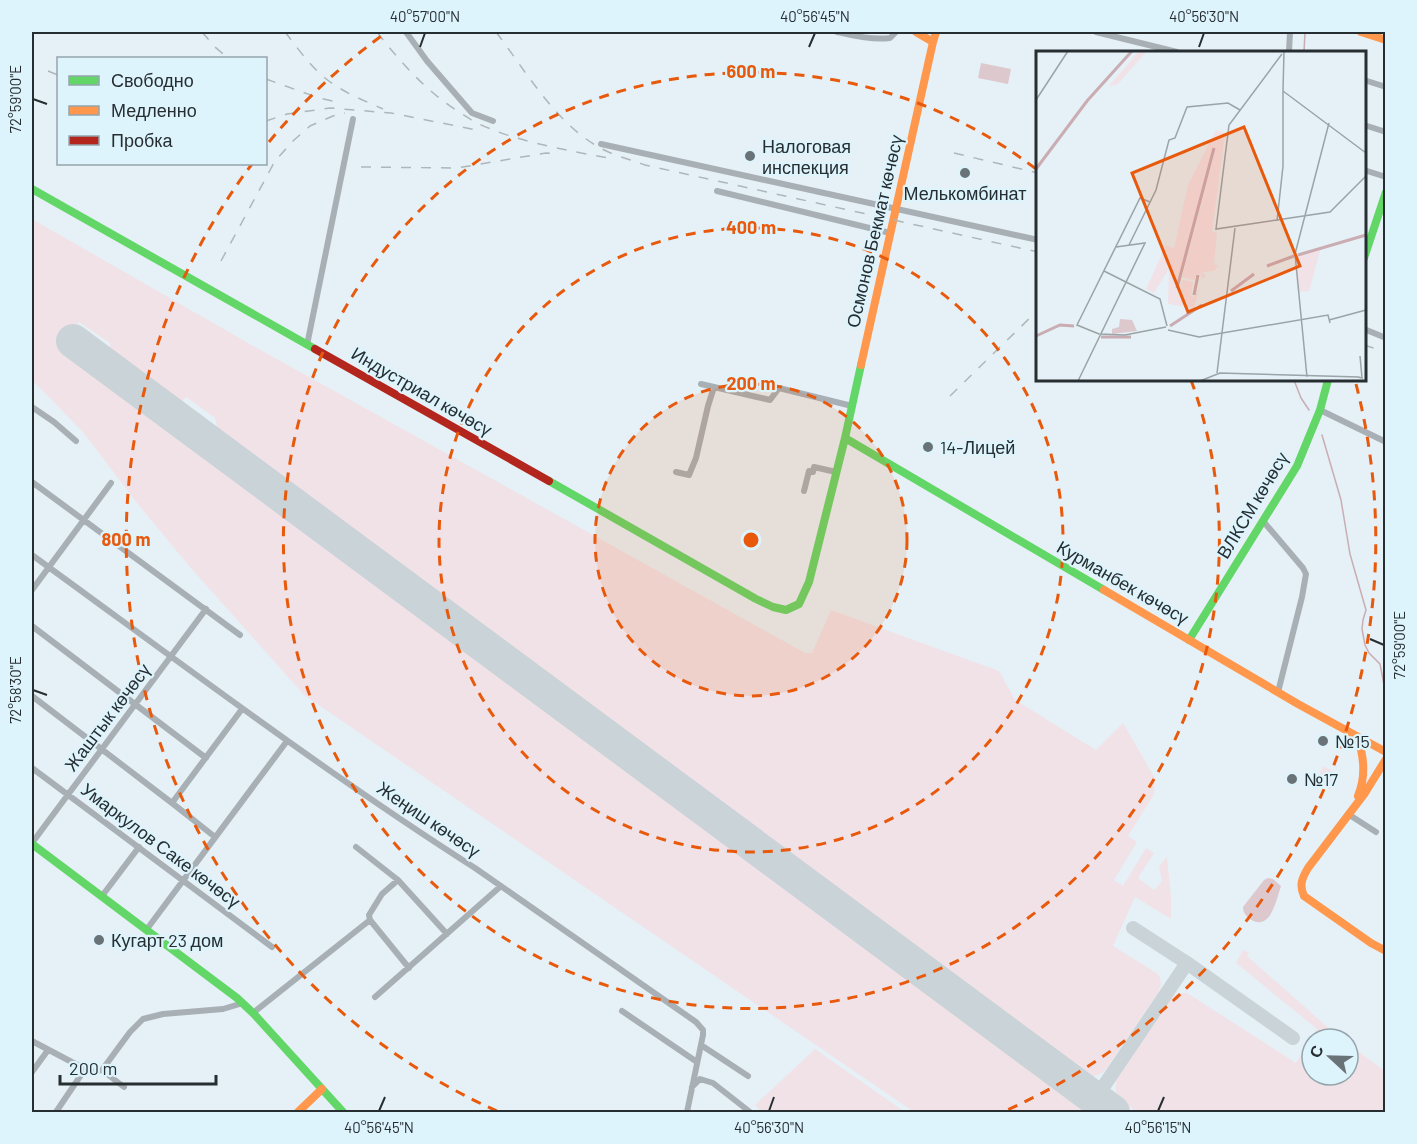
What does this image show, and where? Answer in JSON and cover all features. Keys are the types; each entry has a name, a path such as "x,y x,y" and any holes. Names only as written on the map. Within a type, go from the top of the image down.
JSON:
{"main road":[{"path":"916,32 933,42"},
{"name":"Осмонов Бекмат көчөсү","path":"799,604 809,582 852,406 936,32"},
{"path":"1361,32 1386,40"},
{"name":"Индустриал көчөсү","path":"32,189 756,599 786,610 799,604"},
{"path":"1366,255 1386,192"},
{"name":"ВЛКСМ көчөсү","path":"1189,640 1297,466 1320,410 1328,381"},
{"name":"Курманбек көчөсү","path":"844,438 1386,753"},
{"path":"1355,805 1365,772 1365,761 1358,738"},
{"path":"1386,759 1365,793 1301,880 1301,890 1304,896 1386,951"},
{"path":"32,843 243,1003 343,1113"},
{"path":"298,1113 322,1089"}],"street":[{"path":"406,32 427,61 472,113 493,121"},
{"path":"837,32 878,39 890,38 896,32"},
{"path":"1096,32 1173,51"},
{"path":"1289,51 1290,32"},
{"path":"1366,80 1386,87"},
{"path":"307,345 354,119"},
{"path":"1366,125 1386,132"},
{"path":"602,144 1036,240"},
{"path":"1366,170 1386,177"},
{"path":"717,191 891,233"},
{"path":"1366,329 1386,338"},
{"path":"701,384 770,400 779,388 852,406"},
{"path":"676,472 689,475 696,458 714,387"},
{"path":"32,407 76,441"},
{"path":"1320,410 1386,442"},
{"path":"804,491 809,471 813,472 814,467 836,472"},
{"path":"32,482 240,635"},
{"path":"32,590 111,483"},
{"path":"1263,521 1303,568 1305,574 1302,597 1278,692"},
{"name":"Жеңиш көчөсү","path":"32,555 287,741 696,1022 703,1030 701,1045"},
{"name":"Жаштык көчөсү","path":"32,843 206,609"},
{"path":"32,626 206,758"},
{"path":"32,696 215,837"},
{"path":"172,802 242,709"},
{"path":"147,929 287,741"},
{"name":"Умаркулов Саке көчөсү","path":"32,768 272,947"},
{"path":"1348,814 1376,832"},
{"path":"102,896 139,847"},
{"path":"356,847 398,880 447,934"},
{"path":"398,880 382,894 369,915 370,920 409,968"},
{"path":"375,997 501,886"},
{"path":"253,1013 370,920"},
{"path":"102,1070 130,1032 143,1019 163,1014 223,1009 243,1003"},
{"path":"622,1011 697,1062"},
{"path":"32,1041 85,1070 102,1070 124,1087"},
{"path":"687,1113 701,1045 748,1076"},
{"path":"32,1071 48,1050"},
{"path":"56,1113 85,1070"},
{"path":"691,1087 700,1079 713,1083 750,1113"}],"shaded area":[{"path":"981,63 1011,69 1008,84 978,78"},
{"path":"32,219 257,348 805,653 812,653 831,610 999,671 1015,700 1096,750 1123,723 1155,778 1154,794 1128,836 1137,842 1114,880 1123,886 1146,848 1154,853 1138,878 1154,890 1162,881 1159,866 1167,857 1171,919 1135,897 1113,946 1158,974 1160,986 1158,993 1106,1069 1101,1074 1093,1076 1084,1073 219,433 215,418 186,397 180,404 110,352 110,343 79,322 60,347 1089,1112 914,1112 304,695 190,567 83,432 32,380"},
{"path":"1324,766 1339,775 1330,790 1315,781"},
{"path":"1268,878 1281,886 1268,918 1257,922 1247,916 1243,907"},
{"path":"1243,950 1249,953 1247,956 1327,1027 1315,1027 1236,963"},
{"path":"1178,993 1187,993 1296,1063 1300,1057 1300,1087 1360,1087 1360,1053 1385,1071 1385,1112 1137,1112 1121,1100 1116,1091 1120,1072 1171,997"},
{"path":"815,1049 905,1112 762,1112 755,1105"}],"waterway":[{"path":"1304,51 1305,32"},
{"path":"1294,381 1309,410"},
{"path":"1322,435 1341,500 1350,554 1366,610 1362,629 1365,645 1369,653 1380,664 1386,695"}],"taxiway":[{"path":"1133,928 1293,1038"},
{"path":"1095,1099 1187,963"}],"runway":[{"path":"73,341 1113,1112"}],"railway":[{"path":"202,32 227,57"},
{"path":"285,32 308,62 325,78 346,92 383,109"},
{"path":"377,32 425,86 447,104 474,121 526,141 608,158"},
{"path":"496,32 554,109 582,136 614,154 645,165 1036,252"},
{"path":"48,71 57,75"},
{"path":"267,79 319,98 341,103"},
{"path":"267,121 287,114 330,108 391,113 482,131"},
{"path":"221,261 275,161 310,126 345,113"},
{"path":"361,167 457,168 546,153 557,154"},
{"path":"954,153 1036,173"},
{"path":"950,396 1036,312"},
{"path":"1366,346 1386,352"}],"traffic: fast":[{"path":"32,189 315,349"},
{"path":"1366,252 1386,192"},
{"path":"861,365 845,438 1104,590"},
{"path":"1189,640 1297,466 1320,410 1328,381"},
{"path":"549,481 756,599 786,610 799,604 809,582 845,438"},
{"path":"32,844 237,998 343,1112"}],"traffic: slow":[{"path":"861,365 933,42 916,32"},
{"path":"933,42 936,32"},
{"path":"1361,32 1386,40"},
{"path":"1104,590 1298,704 1386,752"},
{"path":"1358,738 1363,767 1358,796"},
{"path":"1386,759 1365,793 1308,868 1301,885 1304,896 1386,951"},
{"path":"298,1112 322,1089"}],"traffic: jam":[{"path":"315,349 549,481"}],"place":[{"name":"Налоговая инспекция","path":"750,156"},
{"name":"Мелькомбинат","path":"965,173"},
{"name":"14-Лицей","path":"928,447"},
{"name":"№15","path":"1323,741"},
{"name":"№17","path":"1292,779"},
{"name":"Кугарт 23 дом","path":"99,940"}]}
